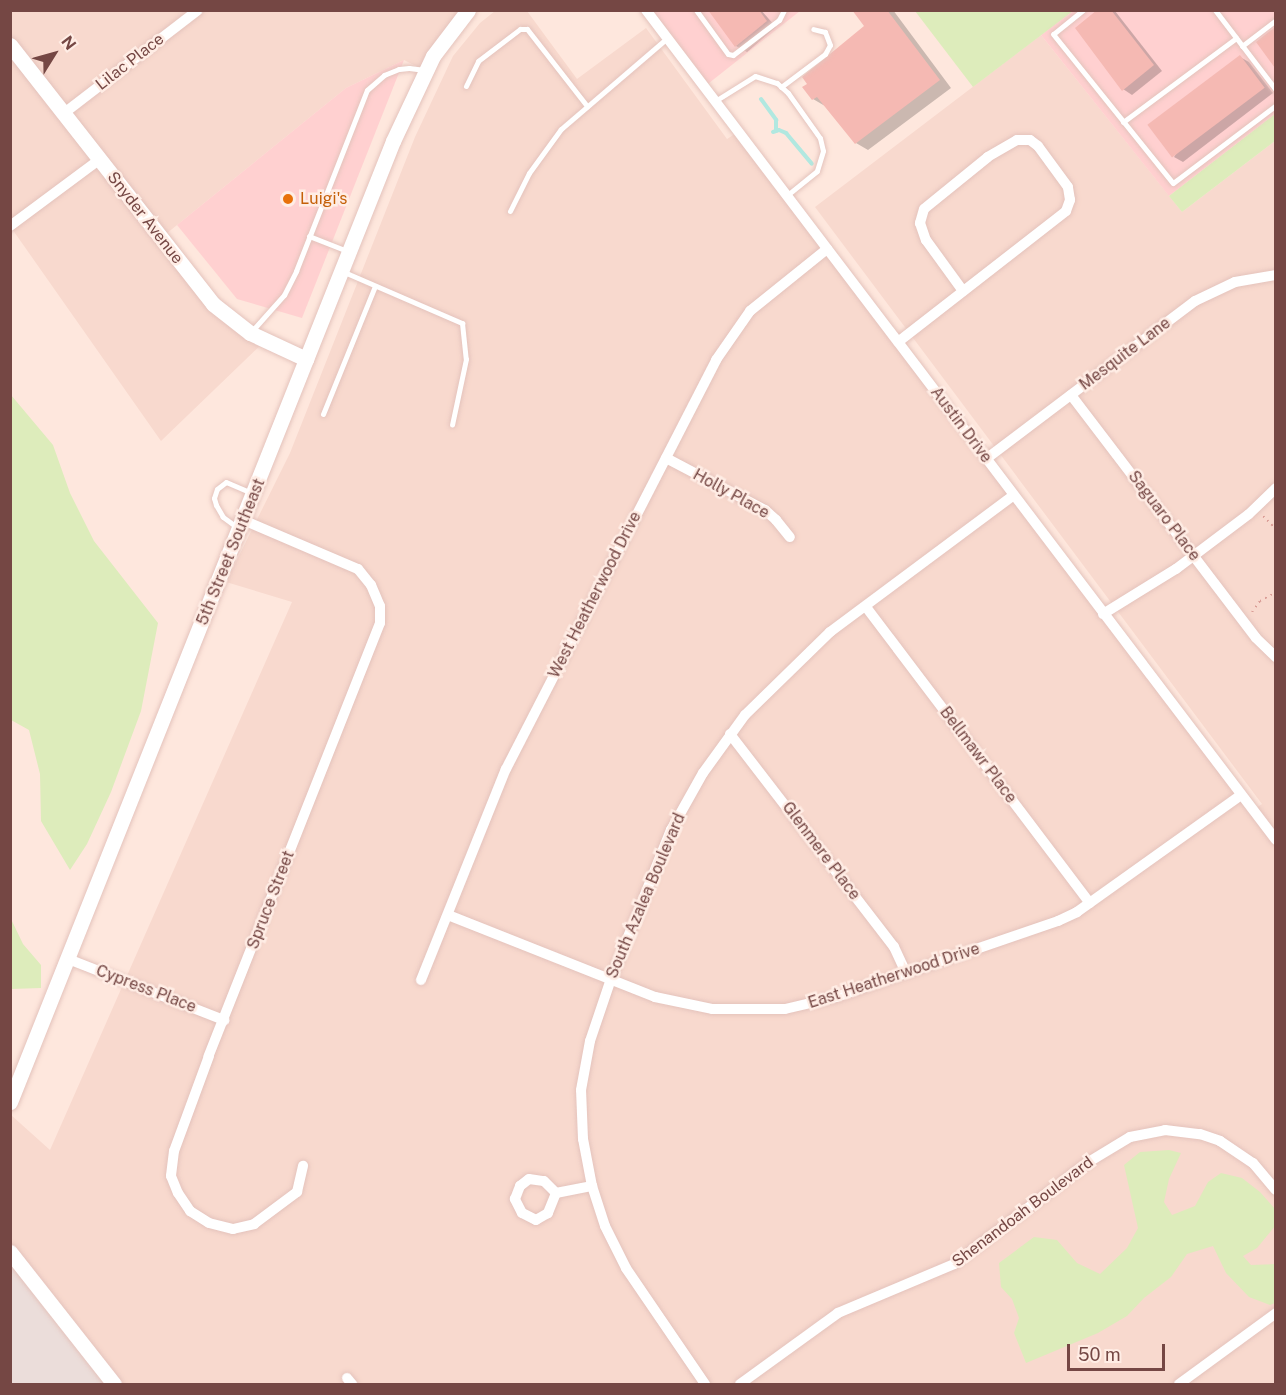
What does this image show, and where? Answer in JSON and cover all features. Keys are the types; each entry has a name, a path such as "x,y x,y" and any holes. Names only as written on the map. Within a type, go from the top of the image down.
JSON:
{"main road":[{"name":"5th Street Southeast","path":"10,1102 15,1075 68,958 393,141 426,70 446,37 468,10"},
{"name":"Snyder Avenue","path":"10,45 213,304 250,333 306,359"},
{"path":"10,1252 114,1384"}],"street":[{"name":"Lilac Place","path":"63,114 198,10"},
{"name":"Austin Drive","path":"646,10 1275,840"},
{"path":"898,342 1066,211 1070,200 1068,187 1038,146 1030,140 1017,140 988,157 924,209 920,223 926,240 963,291"},
{"path":"10,226 99,160"},
{"name":"West Heatherwood Drive","path":"421,980 506,769 716,360 739,323 760,301 827,249"},
{"name":"Mesquite Lane","path":"986,459 1195,301 1235,282 1275,275"},
{"name":"Saguaro Place","path":"1071,394 1256,638 1275,657"},
{"name":"Holly Place","path":"666,458 765,510 790,537"},
{"path":"1103,614 1194,556 1257,506 1275,488"},
{"name":"South Azalea Boulevard","path":"705,1384 626,1268 604,1226 592,1186 583,1139 581,1090 590,1041 611,979 670,830 730,734 772,685 830,632 866,608 1014,495"},
{"name":"Spruce Street","path":"241,525 358,569 371,585 376,596 380,606 380,623 174,1151 171,1176 178,1193 190,1211 210,1223 233,1229 261,1220 297,1192 303,1166"},
{"name":"Bellmawr Place","path":"866,608 1090,903"},
{"name":"Glenmere Place","path":"730,734 894,947 905,971"},
{"name":"East Heatherwood Drive","path":"448,915 655,997 691,1006 749,1010 810,1004 1058,921 1090,903 1241,795"},
{"name":"Cypress Place","path":"68,958 224,1020"},
{"name":"Shenandoah Boulevard","path":"740,1384 838,1313 954,1264 1087,1163 1130,1137 1165,1130 1200,1134 1220,1141 1253,1163 1275,1190"},
{"path":"555,1193 592,1186"},
{"path":"1179,1384 1275,1313"}],"lane":[{"path":"696,10 728,54 733,55 778,20 784,10"},
{"path":"1083,10 1053,34 1173,183 1275,105"},
{"path":"1215,10 1275,90"},
{"path":"1242,46 1275,20"},
{"path":"466,86 478,62 520,29 527,29 587,106"},
{"path":"781,87 825,54 830,45 825,32 813,29"},
{"path":"510,212 529,173 561,129 667,38"},
{"path":"1123,122 1236,38"},
{"path":"250,333 284,295 367,90 384,75 399,69 426,70"},
{"path":"715,101 755,76 766,78 781,87 822,144 822,161 817,171 786,196"},
{"path":"309,236 350,252"},
{"path":"342,272 462,323 466,359 452,425"},
{"path":"323,414 375,286"},
{"path":"241,525 223,517 214,498 217,489 226,482 254,493"}],"path":[{"path":"1257,506 1264,518 1275,529"},
{"path":"1242,619 1250,614 1260,601 1275,592"}],"shaded area":[{"path":"11,11 468,11 426,71 404,60 346,88 161,238 213,304 266,340 161,441 10,226"},
{"path":"495,11 527,11 577,79 646,28 727,139 738,132 1253,810 1262,804 815,207 1041,35 1182,212 1275,141 1275,1384 113,1384 11,1252 11,1115 50,1150 292,602 226,582 290,453 415,137 453,56 480,23"},
{"path":"646,11 800,11 704,87"},
{"path":"1073,11 1275,11 1275,114 1169,196 1041,35"},
{"path":"404,60 302,318 237,299 177,225 346,88"},
{"path":"11,1262 105,1384 11,1384"}],"green space":[{"path":"1073,10 973,87 915,11"},
{"path":"1275,114 1275,141 1182,212 1169,196"},
{"path":"11,395 53,445 70,493 94,541 158,623 141,711 111,792 87,844 70,870 41,821 40,774 29,730 11,720"},
{"path":"11,919 23,944 41,965 41,988 11,989"},
{"path":"1169,1150 1181,1153 1169,1179 1164,1202 1172,1215 1195,1206 1208,1182 1221,1173 1242,1178 1260,1192 1275,1209 1275,1226 1257,1248 1243,1256 1251,1265 1275,1264 1275,1303 1270,1305 1249,1297 1226,1273 1213,1246 1187,1254 1171,1277 1144,1298 1127,1316 1098,1333 1026,1363 1014,1333 1019,1318 1012,1299 1001,1287 999,1263 1034,1237 1057,1240 1077,1263 1100,1274 1127,1248 1138,1228 1124,1165 1140,1152"}],"building":[{"path":"708,10 759,10 767,21 735,47"},
{"path":"852,10 887,10 940,80 855,144 817,97 812,100 802,87 807,84 802,77 864,26"},
{"path":"1097,10 1111,10 1154,65 1122,91 1075,28"},
{"path":"1275,27 1275,68 1256,42"},
{"path":"1240,55 1265,88 1172,158 1147,125"}],"waterway":[{"path":"761,99 776,120 776,131"},
{"path":"773,132 779,130 786,133 812,164"}],"place":[{"name":"Luigi's","path":"288,199"}]}
